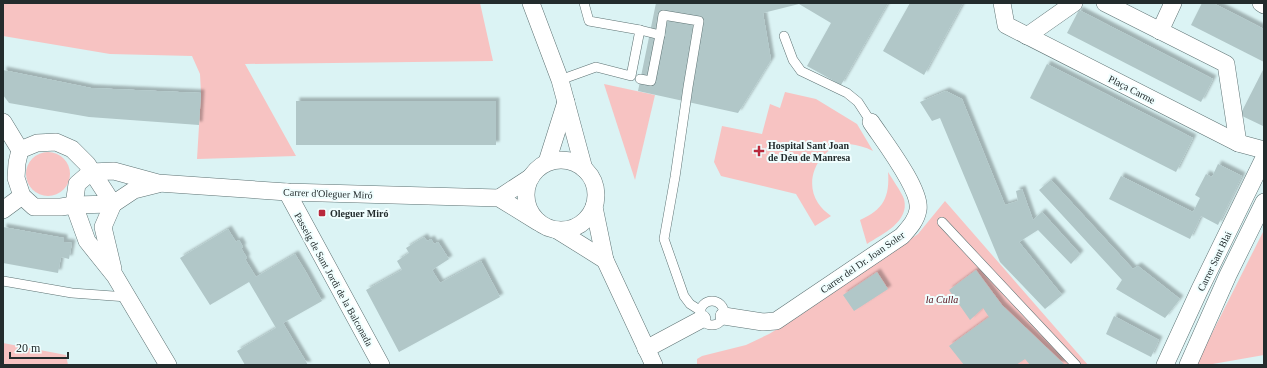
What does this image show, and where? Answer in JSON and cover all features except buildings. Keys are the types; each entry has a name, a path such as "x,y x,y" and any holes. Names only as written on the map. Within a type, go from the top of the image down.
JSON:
{"street":[{"path":"533,3 560,80 584,169"},
{"name":"Plaça Carme","path":"1002,3 1006,25 1238,143 1264,150"},
{"path":"1027,36 1074,3"},
{"path":"1105,3 1226,64 1238,143"},
{"path":"1160,31 1173,3"},
{"path":"547,162 566,102"},
{"path":"3,122 20,150 16,178 22,196 34,207 113,204"},
{"name":"Carrer del Dr. Joan Soler","path":"724,316 763,322 776,321 902,236 914,222 918,209 914,190 905,172 871,122"},
{"path":"20,150 37,143 56,142 72,149 87,164 113,204"},
{"name":"Carrer Sant Blai","path":"1165,365 1199,291 1264,158"},
{"path":"499,198 547,162 566,160 576,163 591,177 595,186 596,197 594,208 588,218 579,225 568,229 557,230"},
{"name":"Carrer d'Oleguer Miró","path":"91,172 114,171 158,184 287,192 499,198 538,222"},
{"path":"68,206 77,184 91,172"},
{"path":"530,176 526,195 527,206 531,214 538,222 557,230 605,260"},
{"name":"Carrer d'Oleguer Miró","path":"113,204 134,190 158,184"},
{"name":"Passeig de Sant Jordi de la Balconada","path":"287,192 382,365"},
{"path":"3,210 22,196"},
{"name":"Carrer Sant Blai","path":"1188,365 1228,275 1264,202"},
{"path":"113,204 103,227 115,276"},
{"path":"68,206 88,241 115,276 168,365"},
{"path":"594,208 605,260 654,365"},
{"path":"646,349 701,315"}],"lane":[{"path":"584,3 589,21 660,35"},
{"path":"640,79 651,81 663,15 699,22 664,239 684,296 690,304 708,324 713,325 721,322 724,316 723,308 716,301 711,301 706,303 702,308 701,315"},
{"path":"560,80 596,67 631,76 640,30"},
{"path":"784,36 793,60 801,71 847,93 858,102 871,122"},
{"path":"942,222 1076,365"},
{"path":"3,281 72,293 127,297"}],"green space":[{"path":"3,3 480,3 493,61 245,64 296,156 197,159 201,93 200,74 192,56 110,54 3,36"},
{"path":"604,84 655,95 635,180"},
{"path":"785,92 816,99 857,124 873,151 861,146 849,144 830,150 823,156 817,164 813,174 812,184 818,203 831,216 815,226 796,194 721,176 714,162 722,126 762,134 770,104 780,108"},
{"path":"48,152 60,156 66,162 70,174 66,186 60,192 48,196 36,192 30,186 26,174 30,162 36,156"},
{"path":"888,172 904,199 905,207 903,214 899,221 887,231 867,244 860,220 874,212 883,202 888,189"},
{"name":"la Culla","path":"945,201 1088,365 697,365 697,359 702,356 746,345 769,334 799,316 918,234"},
{"path":"1264,230 1264,355 1207,365 1196,365"},
{"path":"3,343 66,355 68,365 3,365"}],"place":[{"name":"Hospital Sant Joan de Déu de Manresa","path":"759,151"},
{"name":"Oleguer Miró","path":"322,213"}]}
